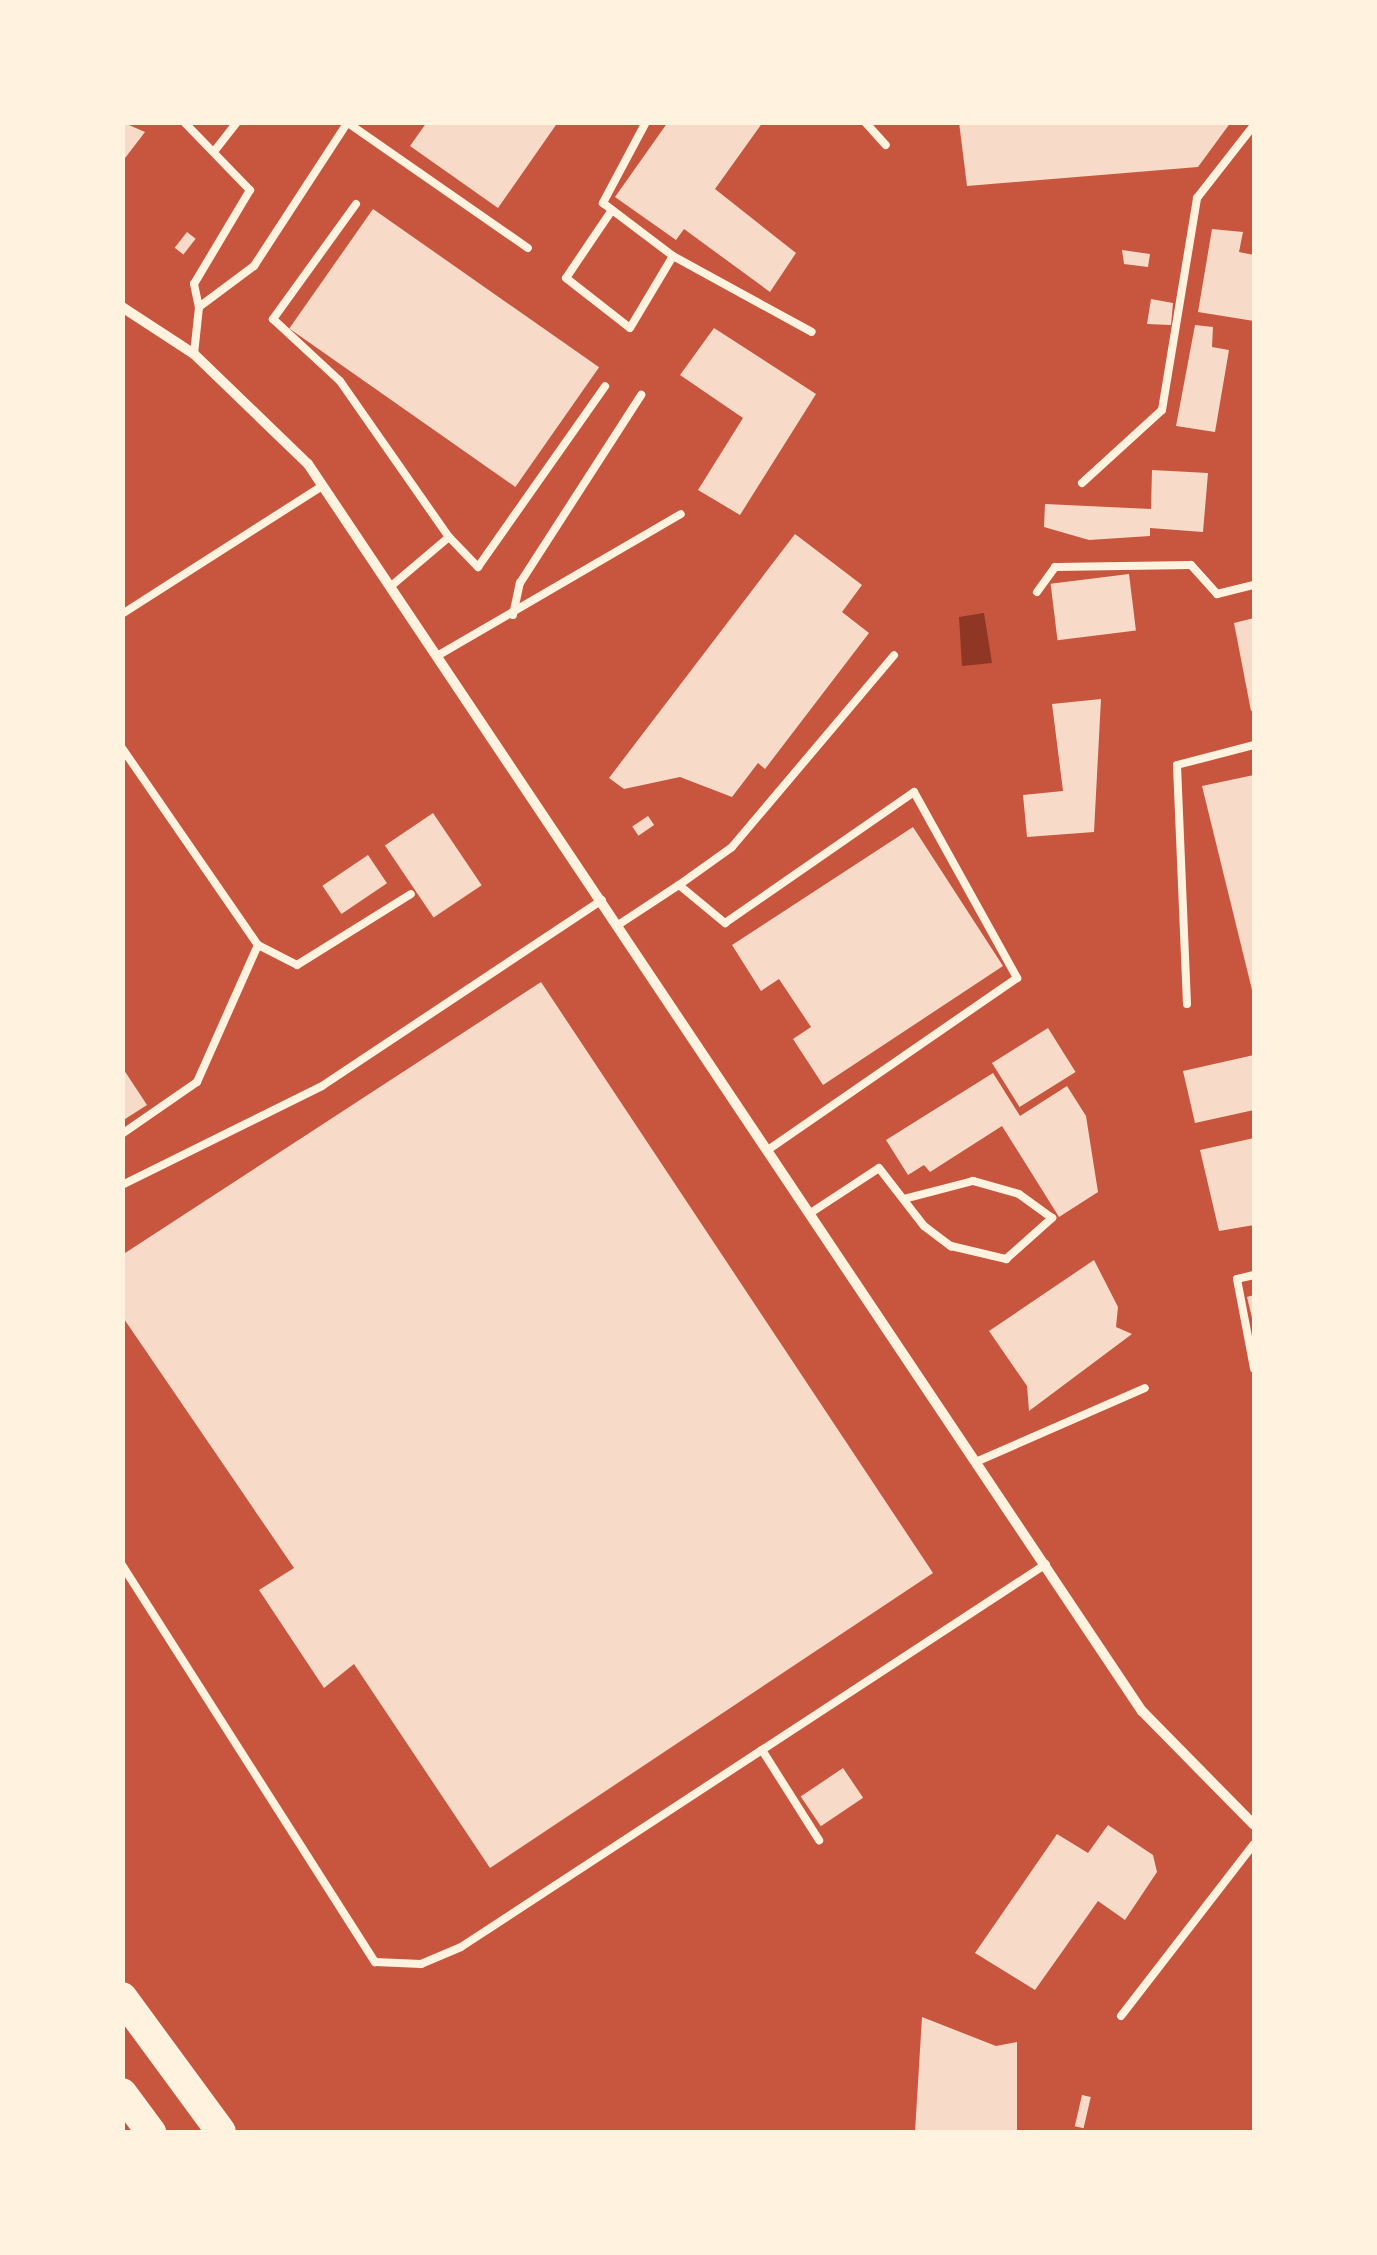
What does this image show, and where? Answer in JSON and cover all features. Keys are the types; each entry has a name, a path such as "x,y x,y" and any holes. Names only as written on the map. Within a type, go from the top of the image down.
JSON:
{"highway":[{"path":"122,1997 221,2132"},
{"path":"122,2093 151,2132"}],"street":[{"path":"122,307 194,354 322,486 770,1149 1142,1710 1254,1825"}],"lane":[{"path":"184,122 216,149 250,190 194,284 200,307 194,354"},
{"path":"216,149 237,122"},
{"path":"646,122 602,204 672,256 812,332"},
{"path":"865,122 886,145"},
{"path":"200,307 254,266 348,123 528,248"},
{"path":"1082,483 1162,410 1198,198 1254,125"},
{"path":"356,204 273,318 340,381 449,537 478,566 605,386"},
{"path":"612,210 566,278 630,328 672,256"},
{"path":"513,615 520,583 641,395"},
{"path":"122,614 322,486"},
{"path":"437,656 681,514"},
{"path":"390,587 449,537"},
{"path":"1037,592 1055,567 1191,565 1217,594 1254,585"},
{"path":"618,925 732,847 894,655"},
{"path":"1187,1004 1177,765 1254,745"},
{"path":"122,748 258,946 297,966 411,894"},
{"path":"679,885 725,923 914,792 1017,978 770,1149"},
{"path":"122,1185 322,1086 602,900"},
{"path":"122,1134 196,1082 258,946"},
{"path":"812,1212 879,1168 904,1200 951,1246 1006,1259 1052,1218 1019,1194 973,1182 904,1200"},
{"path":"1254,1275 1237,1279 1254,1368"},
{"path":"978,1460 1144,1388"},
{"path":"122,1565 375,1962 421,1964 461,1947 1046,1564"},
{"path":"762,1750 819,1840"},
{"path":"1121,2016 1254,1844"}],"shaded area":[{"path":"984,613 992,663 962,666 959,617"}],"building":[{"path":"122,122 145,132 122,162"},
{"path":"427,122 558,122 498,208 410,146"},
{"path":"668,122 763,122 715,189 796,253 770,292 684,229 676,240 615,197"},
{"path":"959,122 1231,122 1198,167 967,186"},
{"path":"373,209 599,367 515,487 289,329"},
{"path":"1212,229 1243,232 1239,252 1254,255 1254,321 1198,312"},
{"path":"187,232 196,239 183,255 175,248"},
{"path":"1122,250 1150,254 1148,267 1124,264"},
{"path":"1151,299 1173,303 1171,325 1147,324"},
{"path":"1195,325 1213,327 1212,347 1229,350 1215,432 1176,426"},
{"path":"714,328 816,394 740,515 698,490 743,418 680,375"},
{"path":"1152,470 1208,473 1203,532 1150,528 1150,536 1089,540 1044,527 1045,504 1151,509"},
{"path":"795,534 862,585 842,612 869,633 765,769 758,763 732,797 680,777 624,789 609,778"},
{"path":"1129,574 1136,631 1058,640 1051,584"},
{"path":"1254,618 1254,710 1251,711 1234,623"},
{"path":"1101,699 1094,832 1027,837 1023,795 1063,791 1052,704"},
{"path":"1254,775 1254,994 1253,994 1202,786"},
{"path":"433,813 482,885 434,918 385,845"},
{"path":"648,816 654,825 638,836 632,827"},
{"path":"913,827 1003,966 823,1085 793,1039 811,1027 779,979 761,991 732,945"},
{"path":"368,855 387,883 341,914 322,886"},
{"path":"541,982 933,1573 490,1868 354,1664 324,1688 259,1590 294,1568 122,1316 122,1255"},
{"path":"1048,1028 1076,1072 1020,1107 992,1063"},
{"path":"1254,1055 1254,1110 1195,1123 1183,1071"},
{"path":"122,1067 147,1105 122,1121"},
{"path":"993,1073 1020,1116 1067,1086 1086,1116 1098,1192 1059,1217 1002,1126 930,1172 924,1165 908,1175 886,1140"},
{"path":"1254,1138 1254,1225 1219,1231 1200,1150"},
{"path":"1094,1260 1118,1307 1116,1327 1132,1334 1029,1411 1027,1386 989,1331"},
{"path":"1254,1295 1254,1322 1253,1322 1247,1297"},
{"path":"843,1768 863,1798 821,1826 801,1797"},
{"path":"1108,1825 1153,1855 1157,1872 1125,1920 1098,1901 1035,1990 975,1953 1057,1834 1088,1853"},
{"path":"922,2017 996,2046 1017,2042 1017,2132 915,2132"},
{"path":"1082,2095 1091,2097 1084,2128 1075,2126"}]}
